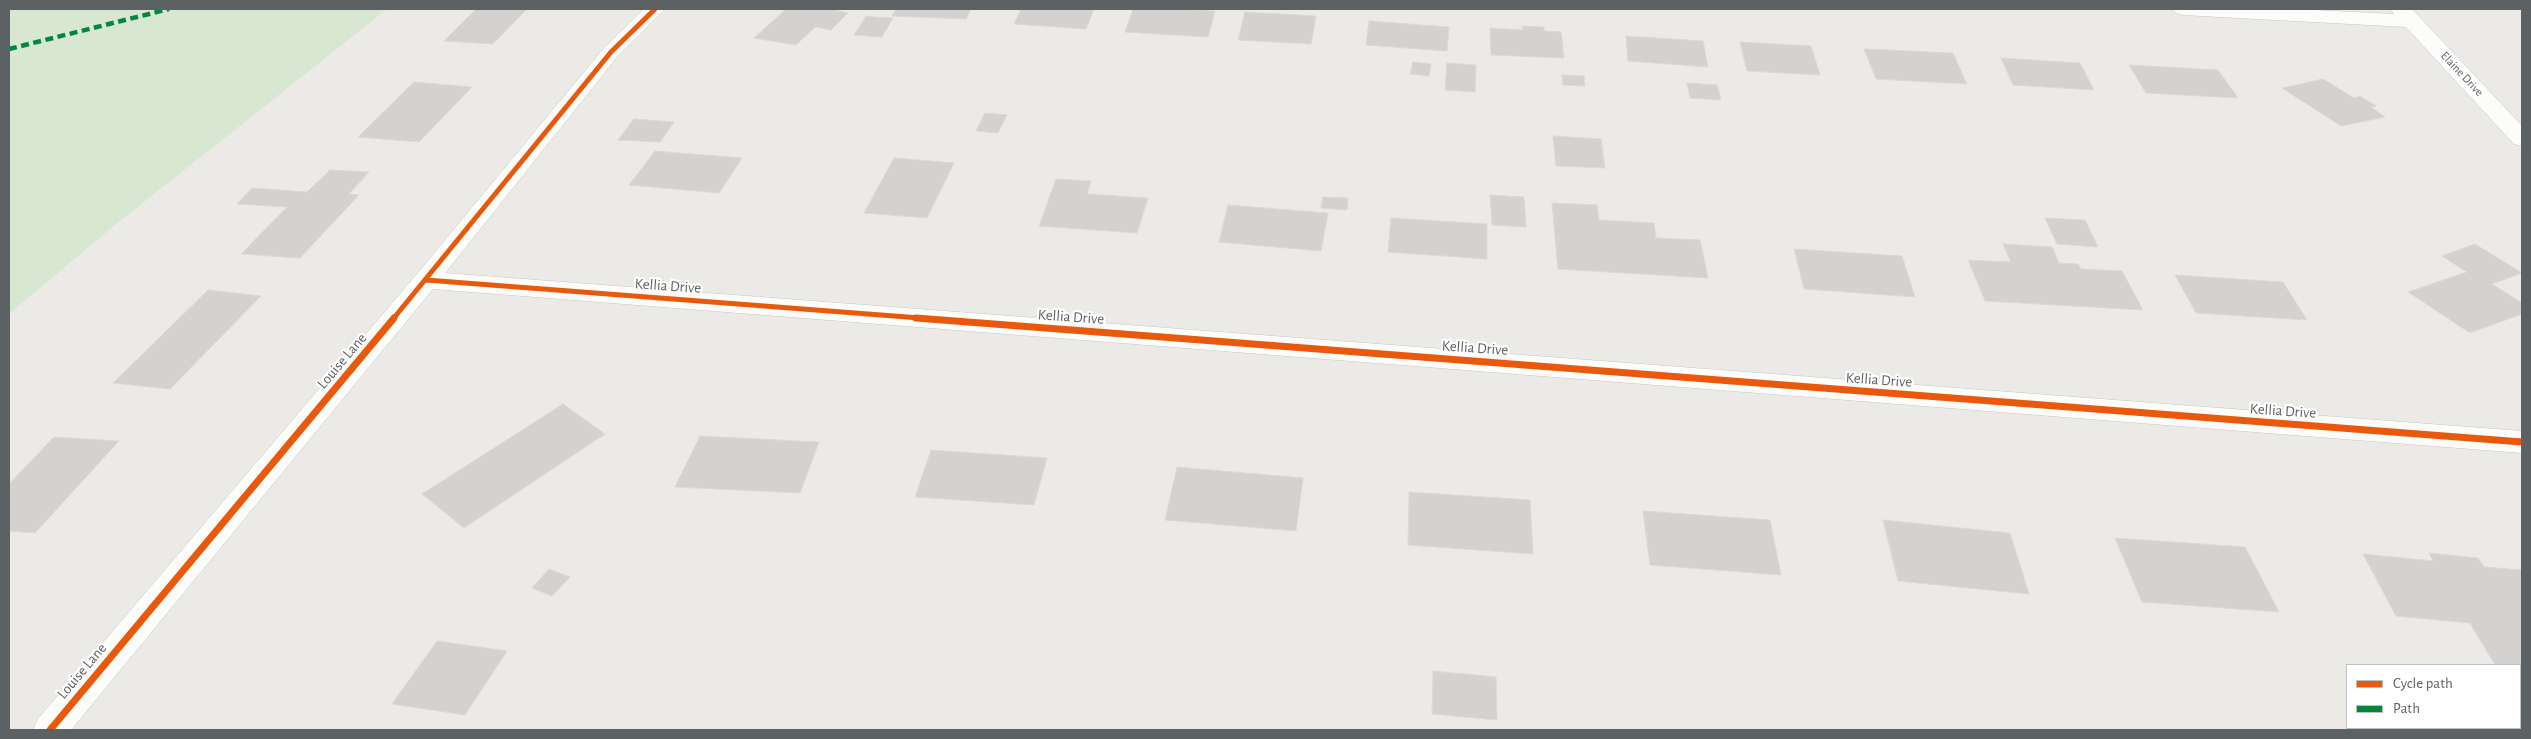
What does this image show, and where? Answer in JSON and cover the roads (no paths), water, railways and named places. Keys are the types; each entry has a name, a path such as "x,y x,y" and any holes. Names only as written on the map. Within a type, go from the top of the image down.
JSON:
{"street":[{"name":"Louise Lane","path":"50,730 426,280 611,52 655,9"},
{"path":"2183,9 2407,15"},
{"name":"Elaine Drive","path":"2407,15 2522,139"},
{"name":"Kellia Drive","path":"426,280 2522,442"}]}
